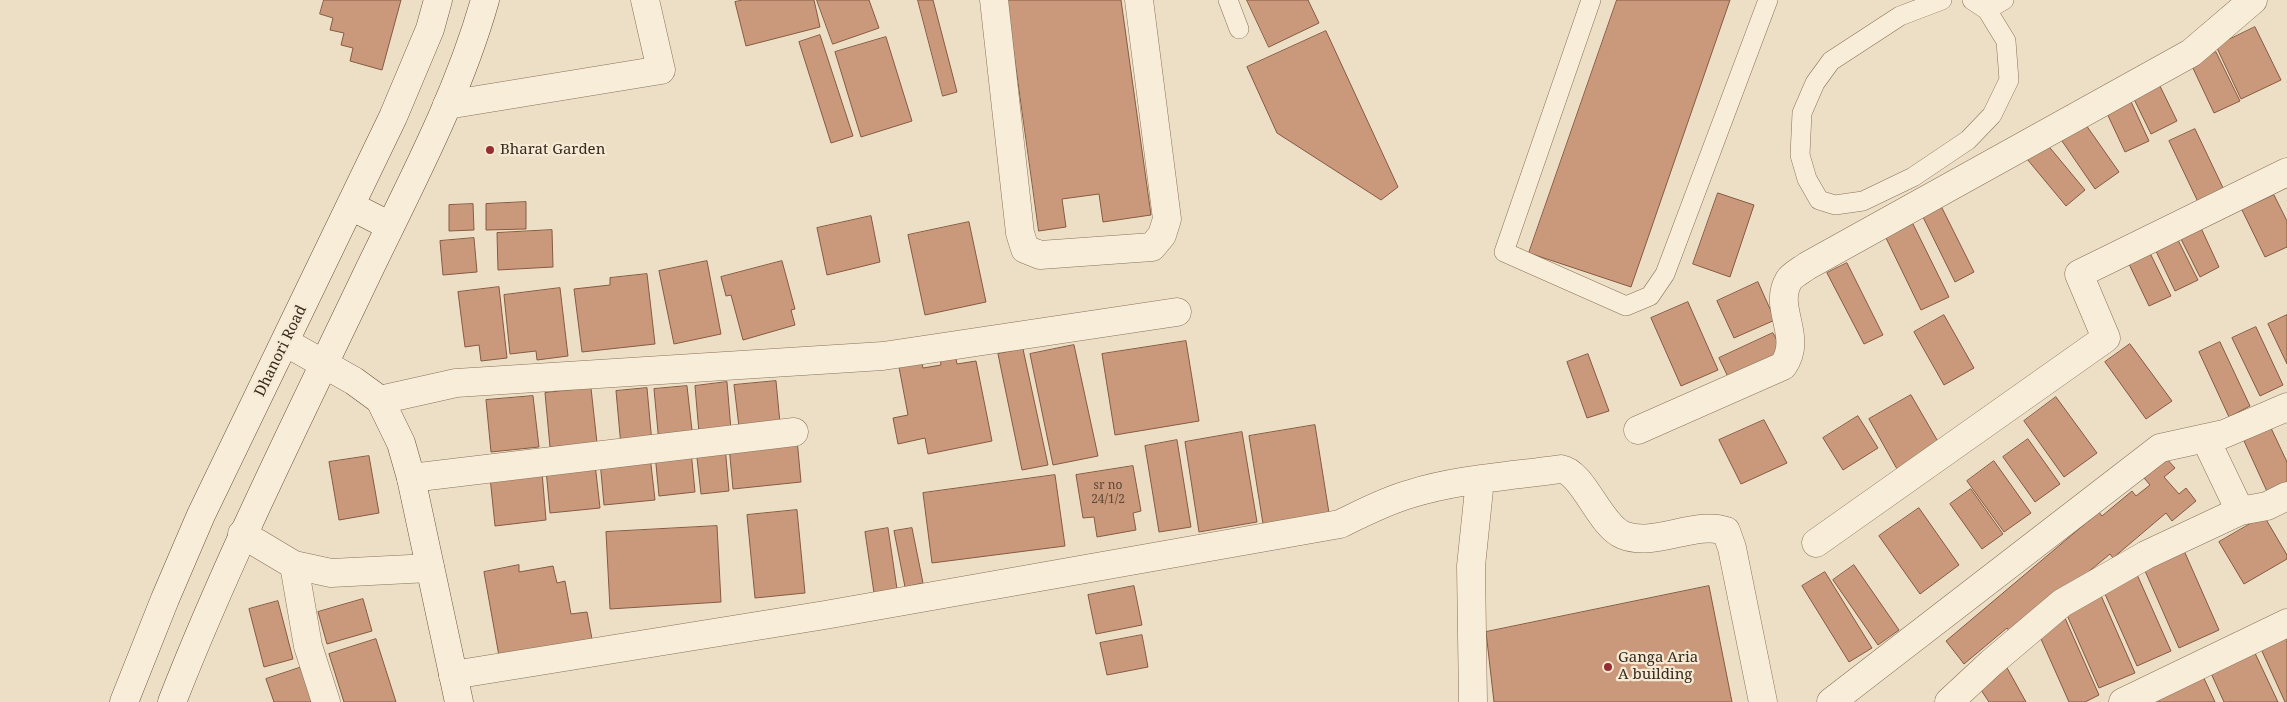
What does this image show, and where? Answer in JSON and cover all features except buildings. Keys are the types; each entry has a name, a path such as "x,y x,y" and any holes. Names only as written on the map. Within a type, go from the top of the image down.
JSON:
{"street":[{"name":"Dhanori Road","path":"124,702 165,599 201,516 394,117 430,29 438,0"},
{"path":"172,702 206,616 242,534 447,104 472,44 485,0"},
{"path":"447,104 661,70 645,0"},
{"path":"994,0 1020,233 1025,249 1040,255 1152,247 1162,235 1167,219 1139,0"},
{"path":"1638,430 1783,366 1790,356 1791,342 1783,298 1789,280 1807,266 2191,53 2254,0"},
{"path":"1816,543 2106,338 2079,274 2287,172"},
{"path":"350,206 390,226"},
{"path":"380,400 456,383 883,356 1177,312"},
{"path":"285,342 354,381 380,400 401,443 411,478 459,702"},
{"path":"1831,702 2160,448 2224,434 2287,408"},
{"path":"411,478 794,432"},
{"path":"2206,438 2240,511"},
{"path":"453,675 825,616 1340,524 1388,501 1412,493 1480,480 1565,470 1572,474 1600,512 1620,534 1634,539 1709,529 1726,531 1732,548 1763,702"},
{"path":"1473,702 1471,566 1480,480"},
{"path":"1949,702 1991,663 2062,603 2146,555 2240,511 2267,506 2287,496"},
{"path":"242,534 294,565 331,573 430,568"},
{"path":"294,565 308,646 326,702"},
{"path":"2123,702 2287,623"}],"lane":[{"path":"1228,0 1240,29"},
{"path":"1591,0 1504,252 1626,306 1650,296 1665,274 1768,0"},
{"path":"1942,0 1900,16 1838,56 1831,61 1815,83 1802,113 1800,155 1807,179 1819,200 1835,205 1863,201 1913,178 1968,140 1992,115 2009,80 2006,41 1979,5 2004,0"}],"place":[{"name":"Bharat Garden","path":"490,150"},
{"name":"Ganga Aria A building","path":"1608,667"}]}
